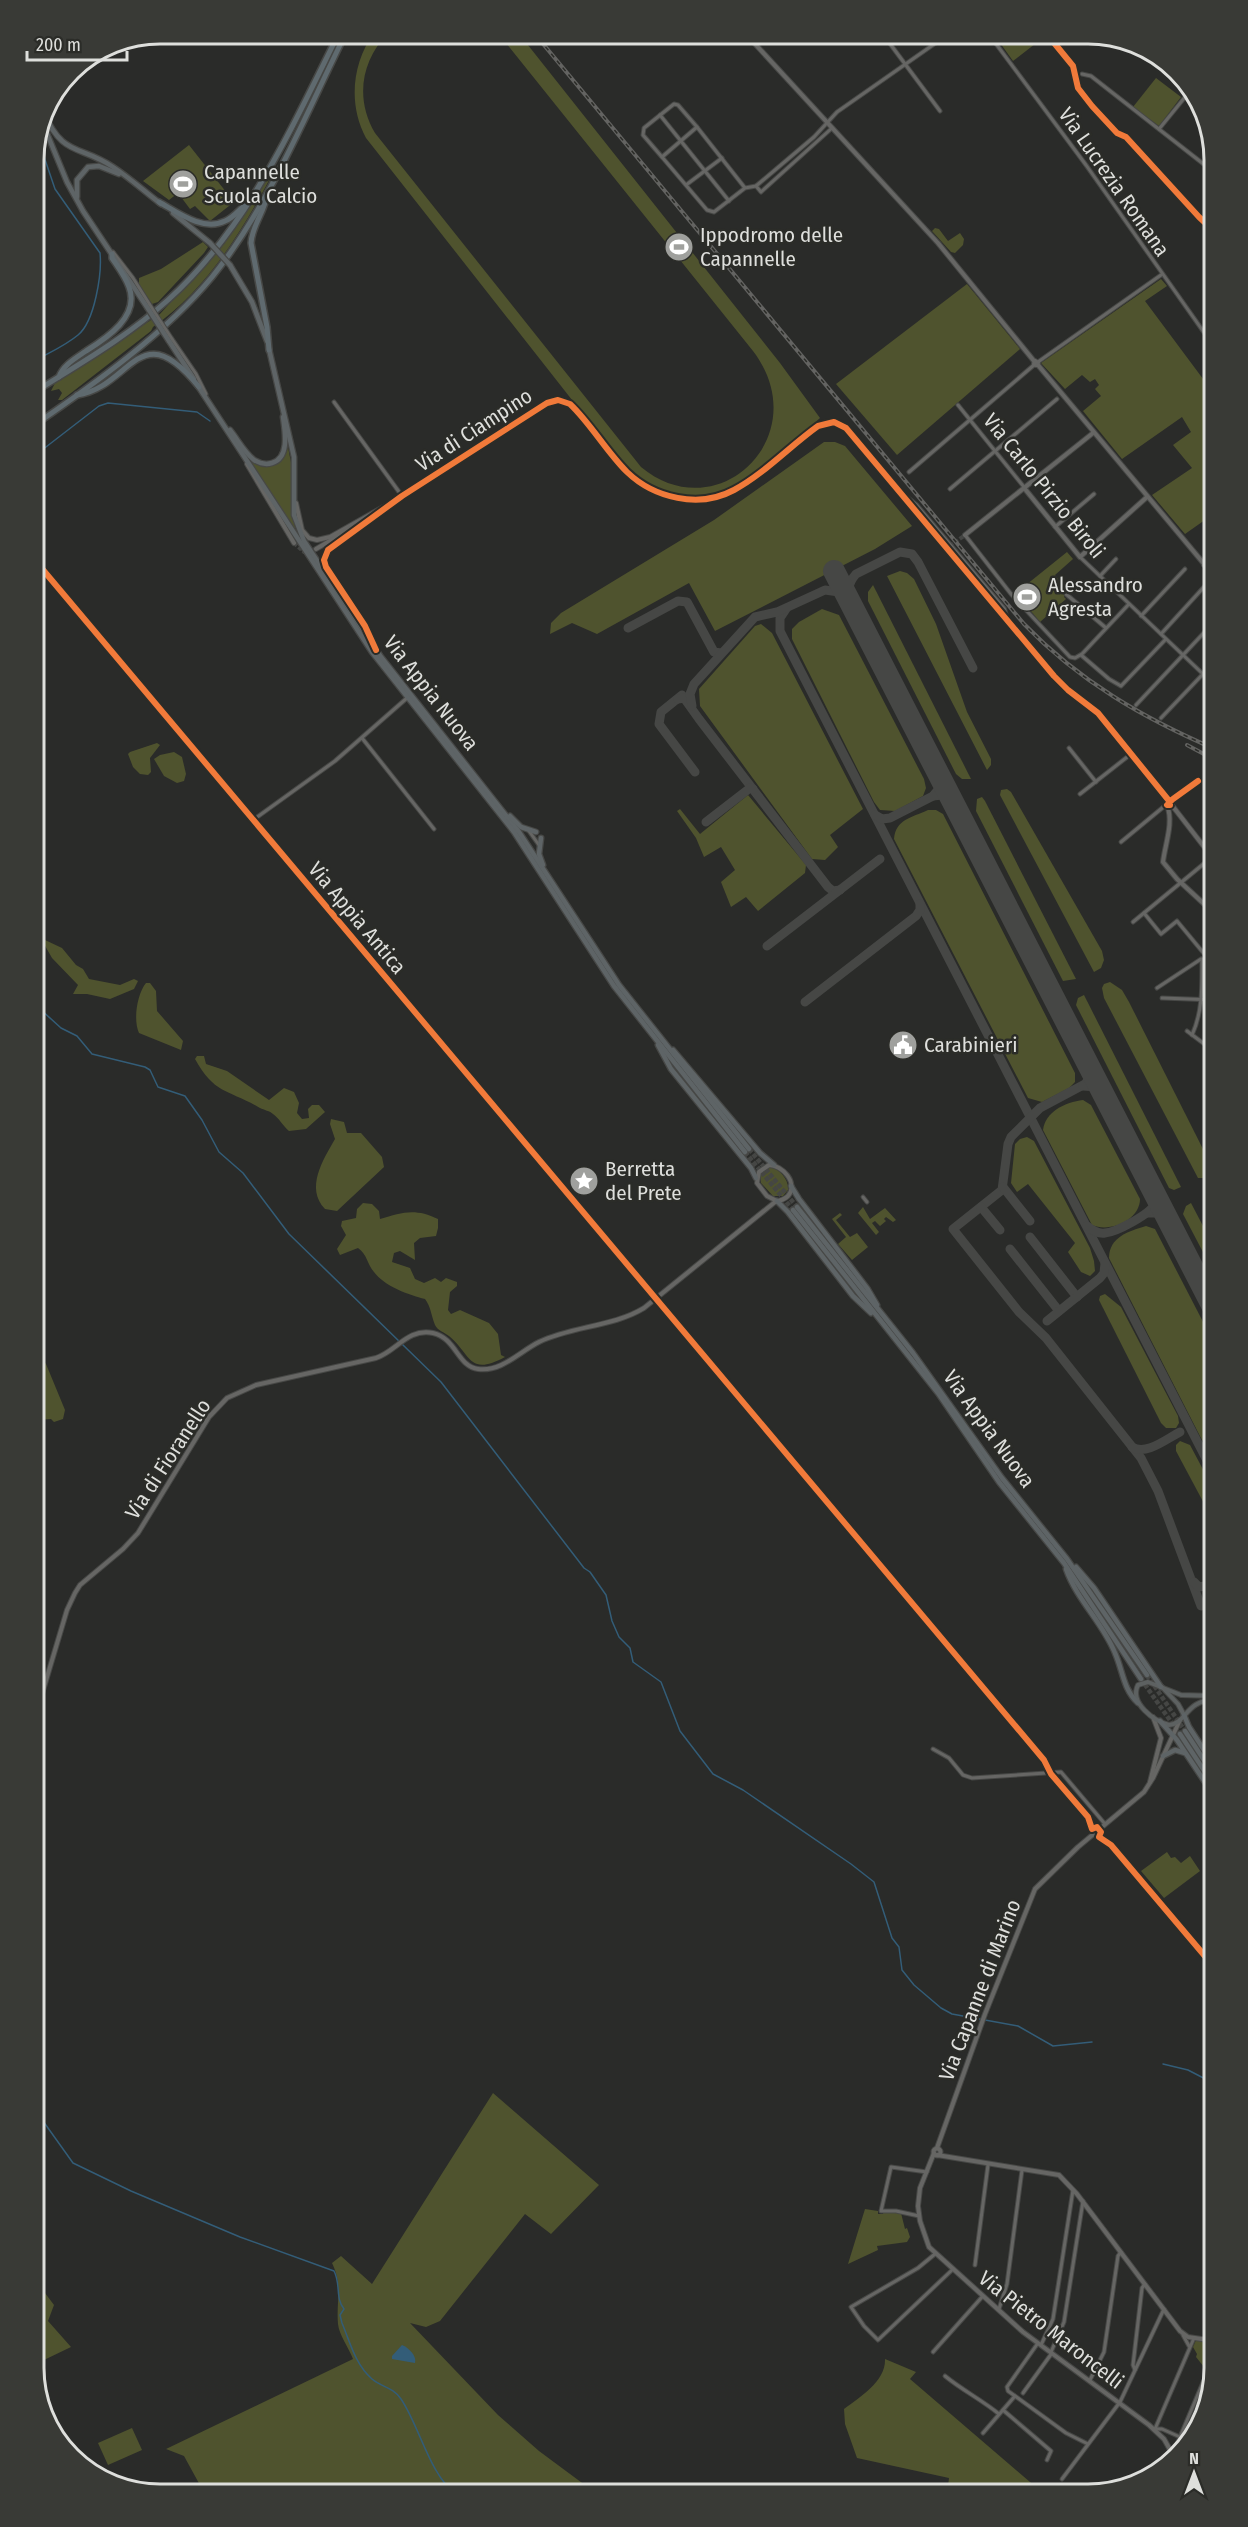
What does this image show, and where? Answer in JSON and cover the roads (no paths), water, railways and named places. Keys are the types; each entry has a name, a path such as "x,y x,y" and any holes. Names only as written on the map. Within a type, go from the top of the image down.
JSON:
{"highway":[{"path":"44,387 138,325 171,297 217,247 248,203 281,147 333,44"},
{"path":"44,418 159,329 201,288 229,255 267,192 341,44"},
{"path":"267,192 266,201 254,226 251,243 267,327 269,350"},
{"path":"159,202 194,220 212,225 228,220 248,203"},
{"path":"59,378 71,362 109,335 127,315 131,303 130,291 112,254"},
{"path":"75,395 92,391 128,365 154,355 176,362 199,387"}],"main road":[{"name":"Via Appia Nuova","path":"49,125 63,142 77,152 104,162 159,202 210,243 230,265 252,302 269,350 290,435 295,476 293,511 299,532 376,650 519,832 619,985 747,1150"},
{"name":"Via Appia Nuova","path":"47,133 79,204 149,306 340,604 406,698 514,832 614,986 656,1035"},
{"path":"79,204 76,183 84,170 99,166 122,174"},
{"path":"217,415 253,459 262,463 272,463 279,459 284,448 280,400"},
{"path":"495,801 519,825 536,832"},
{"path":"541,838 541,860 549,879"},
{"path":"656,1035 677,1053 760,1153 774,1165"},
{"path":"656,1035 671,1069 751,1168 756,1178"},
{"path":"791,1186 869,1291 879,1316"},
{"path":"777,1201 855,1299 879,1316"},
{"name":"Via Appia Nuova","path":"795,1208 879,1316 935,1382 1002,1478 1066,1561 1147,1675"},
{"name":"Via Appia Nuova","path":"1066,1561 1141,1679"},
{"path":"1066,1561 1092,1585 1161,1687 1178,1704 1182,1717 1204,1750"},
{"path":"1066,1561 1077,1592 1114,1649 1127,1691 1173,1736 1204,1780"},
{"path":"1138,1703 1135,1693 1140,1684 1148,1682 1181,1695 1204,1696"},
{"path":"1160,1721 1172,1725 1197,1702 1204,1700"},
{"path":"1204,1762 1182,1733 1204,1769"},
{"path":"1163,1756 1172,1751 1181,1750 1195,1766"}],"street":[{"path":"757,44 938,243 1204,565"},
{"path":"890,44 940,111"},
{"path":"745,188 677,104 673,104 642,132 710,212 715,212 745,188 756,186 814,137 837,112 935,44"},
{"name":"Via Lucrezia Romana","path":"996,44 1086,165 1161,275 1204,333"},
{"path":"1082,74 1092,76 1204,164"},
{"path":"1159,129 1186,96"},
{"path":"660,115 729,201"},
{"path":"662,157 697,127"},
{"path":"756,186 761,192 833,128"},
{"path":"686,185 722,158"},
{"name":"Via Appia Nuova","path":"104,242 131,275 149,306"},
{"path":"909,472 1036,363 1161,275"},
{"name":"Via Appia Nuova","path":"171,340 196,374 210,404"},
{"path":"950,489 1057,399"},
{"name":"Via di Ciampino","path":"402,496 556,400 573,406 630,474 651,489 669,496 697,499 727,493 741,485 818,426 832,422 846,428 1055,678 1098,713 1131,754"},
{"path":"334,402 402,496"},
{"name":"Via Carlo Pirzio Biroli","path":"958,405 1080,557 1203,674"},
{"path":"1093,433 964,535 1011,594 1068,657 1074,658 1081,655 1129,604"},
{"path":"241,452 259,487 294,543"},
{"path":"295,476 298,521 305,534 314,540 330,537 357,519 402,496"},
{"path":"1055,527 1094,494"},
{"path":"376,650 365,626 329,572 324,560 332,546 402,496"},
{"path":"1080,557 1147,497"},
{"path":"316,549 388,507"},
{"path":"1100,576 1116,559"},
{"path":"1141,616 1185,569"},
{"name":"Via Appia Antica","path":"44,571 654,1299"},
{"path":"1161,635 1204,588"},
{"path":"1066,594 1106,628"},
{"path":"1136,705 1204,633"},
{"path":"1081,655 1109,679 1121,686 1166,639"},
{"path":"1161,718 1203,674"},
{"path":"253,820 335,761 406,698"},
{"path":"362,738 434,829"},
{"path":"1070,748 1096,782"},
{"path":"1080,794 1131,754 1168,803 1175,808 1204,844"},
{"path":"1121,842 1198,780"},
{"path":"1168,803 1168,834 1163,862 1180,882 1204,904"},
{"path":"1169,811 1175,808"},
{"path":"527,829 540,846"},
{"path":"1133,922 1204,864"},
{"path":"1144,913 1161,934 1177,921 1204,954"},
{"path":"1157,988 1202,959"},
{"path":"1192,1035 1199,1021 1202,999 1202,959"},
{"path":"1162,998 1202,999"},
{"path":"1187,1031 1204,1044"},
{"path":"654,1299 767,1210 777,1201 788,1196 791,1186 782,1169 774,1165 763,1168 756,1178 758,1185 767,1196 769,1203 767,1210"},
{"path":"767,1196 777,1201"},
{"path":"863,1197 867,1202"},
{"name":"Via di Fioranello","path":"44,1687 67,1610 80,1585 123,1549 138,1533 215,1408 227,1398 243,1389 376,1358 407,1337 423,1333 436,1334 454,1346 467,1365 485,1369 507,1363 548,1339 637,1312 654,1299"},
{"name":"Via Capanne di Marino","path":"1150,1782 1161,1738 1153,1716"},
{"name":"Via Capanne di Marino","path":"937,2152 981,2025 1035,1889 1046,1876 1105,1824 1134,1803 1150,1782 1182,1717"},
{"path":"933,1749 949,1758 963,1775 972,1778 1061,1772 1105,1824"},
{"path":"937,2152 948,2157 988,2165 1059,2175 1083,2201 1182,2333 1189,2346"},
{"name":"Via Pietro Maroncelli","path":"937,2152 918,2198 919,2216 926,2242 935,2254 998,2311 1155,2429 1165,2443"},
{"path":"975,2265 988,2165"},
{"path":"919,2216 896,2211 881,2211 891,2167 927,2172"},
{"path":"998,2311 1007,2284 1022,2170"},
{"path":"1073,2190 1053,2319 1040,2344 1007,2387 1008,2391 1070,2435 1088,2444"},
{"path":"1023,2393 1052,2352 1064,2322 1080,2203 1083,2201"},
{"path":"1090,2380 1104,2352 1117,2258 1121,2252"},
{"path":"935,2254 918,2268 851,2307 864,2326 878,2340 952,2270"},
{"path":"1135,2370 1132,2365 1142,2288 1145,2284"},
{"path":"933,2352 982,2297"},
{"path":"1062,2480 1120,2402 1164,2309"},
{"path":"1182,2333 1204,2339"},
{"path":"1194,2338 1155,2429 1162,2429 1180,2438 1204,2381"},
{"path":"945,2376 959,2387 979,2397 999,2414"},
{"path":"983,2433 1015,2396"},
{"path":"1003,2410 1051,2451 1047,2460"}],"water":[{"path":"402,2345 412,2352 415,2363 392,2359"}],"waterway":[{"path":"44,157 55,189 100,253 100,262 96,296 84,328 68,343 44,356"},
{"path":"44,448 99,406 108,403 197,412 210,421"},
{"path":"44,1013 61,1028 77,1036 92,1054 145,1067 150,1070 158,1087 185,1096 202,1120 219,1152 243,1173 289,1234 441,1382 606,1595 612,1621 619,1637 630,1648 633,1662 661,1682 680,1731 713,1774 743,1790 874,1882 892,1938 899,1947 902,1970 914,1985 941,2008 952,2014 1018,2026 1053,2046 1092,2042"},
{"path":"1163,2064 1188,2070 1204,2078"},
{"path":"44,2122 73,2163 131,2191 240,2237 334,2271 341,2305 344,2309 340,2315 342,2323 357,2360 372,2379 401,2399 432,2463 445,2483"}],"tunnel":[{"path":"950,546 965,535"},
{"path":"294,543 304,552 316,549"},
{"path":"749,1149 797,1207"},
{"path":"745,1152 793,1210"},
{"path":"1147,1675 1185,1731"},
{"path":"1141,1679 1174,1726"}],"railway":[{"path":"543,44 1024,624 1067,663 1113,696 1137,711 1204,744"},
{"path":"1187,745 1204,754"}],"place":[{"name":"Capannelle Scuola Calcio","path":"183,184"},
{"name":"Ippodromo delle Capannelle","path":"679,247"},
{"name":"Alessandro Agresta","path":"1027,597"},
{"name":"Carabinieri","path":"903,1045"},
{"name":"Berretta del Prete","path":"584,1181"}]}
